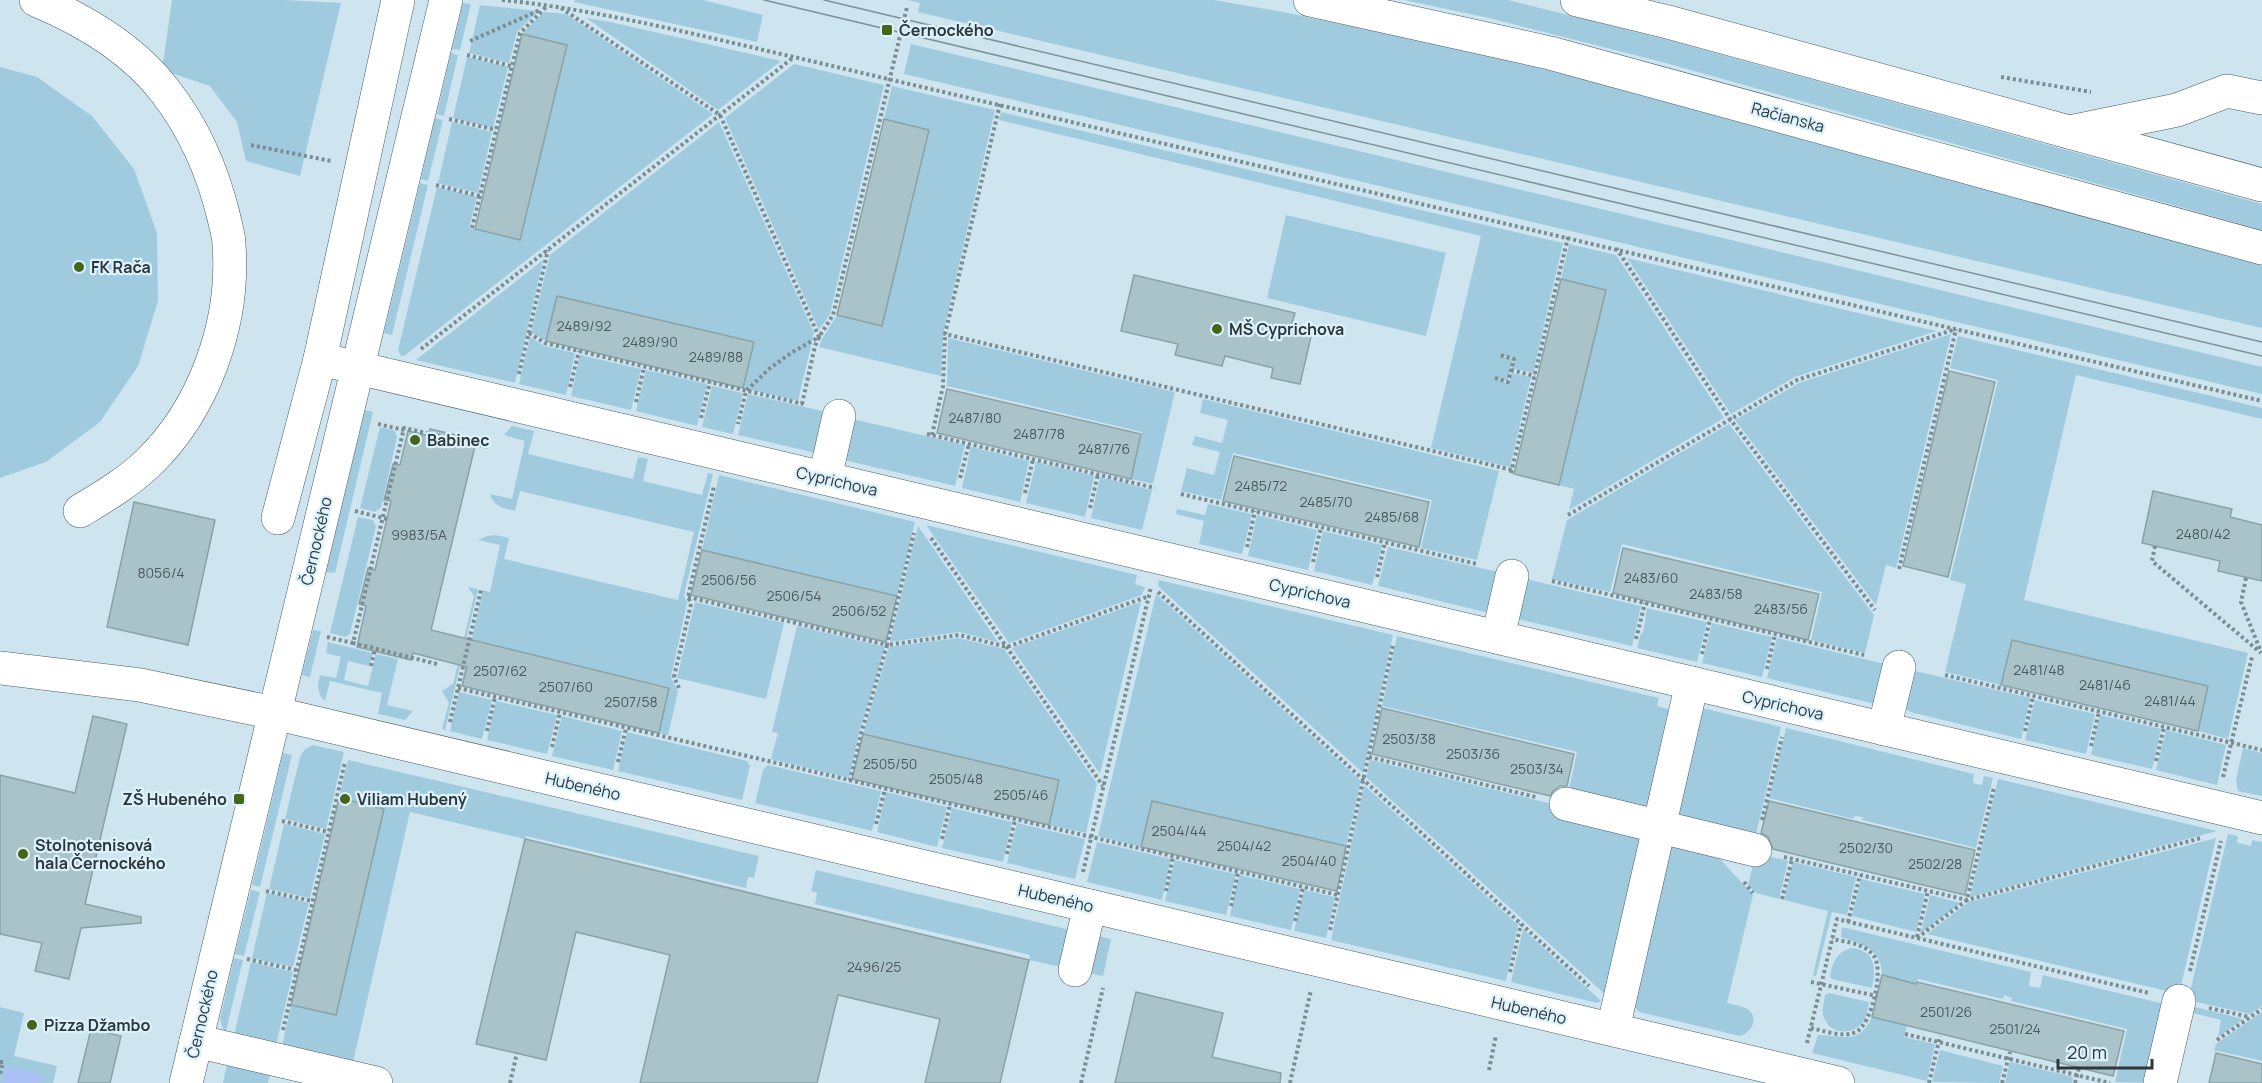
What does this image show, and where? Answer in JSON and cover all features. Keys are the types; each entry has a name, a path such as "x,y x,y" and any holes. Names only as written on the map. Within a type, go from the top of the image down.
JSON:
{"street":[{"path":"36,0 62,11 105,35 135,59 165,90 197,139 219,198 230,243 229,292 220,335 208,372 193,404 174,433 147,464 113,491 80,511"},
{"path":"278,518 320,359 398,0"},
{"name":"Černockého","path":"186,1083 446,0"},
{"name":"Račianska","path":"1310,0 1550,53 2262,248"},
{"path":"1577,0 1689,28 2262,184"},
{"path":"2070,132 2177,110 2227,91 2262,98"},
{"name":"Cyprichova","path":"320,359 1498,638 1696,670 1884,729 2262,818"},
{"path":"825,478 839,416"},
{"path":"1498,638 1512,576"},
{"path":"1884,729 1899,667"},
{"name":"Hubeného","path":"0,668 140,685 1085,893 1758,1052 1838,1083"},
{"path":"1615,1020 1696,670"},
{"path":"1566,804 1755,850"},
{"path":"1085,893 1090,975"},
{"path":"2160,1083 2181,1001"},
{"path":"196,1041 376,1083"}],"path":[{"path":"502,0 606,14 1000,104 2262,401"},
{"path":"558,6 559,0"},
{"path":"472,228 520,33 548,5"},
{"path":"558,6 720,115 819,337"},
{"path":"529,333 545,343 804,405 819,337 833,315 907,6"},
{"path":"466,43 544,8"},
{"path":"464,54 511,66"},
{"path":"415,354 794,57"},
{"path":"1000,104 945,334 943,386 930,435 1155,488"},
{"path":"448,119 496,130"},
{"path":"251,145 362,166"},
{"path":"432,184 480,196"},
{"path":"945,334 1511,472 1568,237"},
{"path":"1615,248 1730,419 1875,610"},
{"path":"519,376 548,249"},
{"path":"1568,515 1797,380 1957,328"},
{"path":"1899,568 1957,328"},
{"path":"737,429 746,391 784,358 819,337"},
{"path":"570,390 579,351"},
{"path":"1495,378 1508,382 1514,359 1500,355"},
{"path":"635,405 644,367"},
{"path":"1511,370 1535,376"},
{"path":"701,421 710,382"},
{"path":"375,423 488,447"},
{"path":"352,643 385,519 404,430"},
{"path":"960,482 969,444"},
{"path":"1024,497 1033,459"},
{"path":"1089,512 1098,474"},
{"path":"679,688 674,677 691,604 688,597 715,482"},
{"path":"1181,494 1477,564"},
{"path":"850,781 918,519 900,496"},
{"path":"355,511 385,519"},
{"path":"1246,550 1255,511"},
{"path":"1312,565 1321,527"},
{"path":"931,537 1103,786"},
{"path":"1377,580 1385,542"},
{"path":"2155,546 2152,561 2262,652"},
{"path":"2246,578 2241,602 2262,652"},
{"path":"1552,581 1864,656"},
{"path":"1085,893 1091,837 1151,585 1364,779 1615,1020"},
{"path":"449,723 481,590"},
{"path":"688,597 887,645 959,635 1007,647 1149,596"},
{"path":"1636,642 1645,603"},
{"path":"1696,670 1710,619"},
{"path":"1766,672 1775,634"},
{"path":"329,638 437,664"},
{"path":"1330,933 1393,644"},
{"path":"371,666 375,649"},
{"path":"2223,780 2252,657"},
{"path":"1945,675 2262,750"},
{"path":"458,688 1338,895"},
{"path":"2024,734 2033,696"},
{"path":"487,732 495,697"},
{"path":"2090,749 2099,711"},
{"path":"549,759 560,712"},
{"path":"2155,765 2164,727"},
{"path":"617,763 626,728"},
{"path":"1746,885 1782,736"},
{"path":"276,1060 347,753"},
{"path":"1369,757 1566,804"},
{"path":"1966,900 1994,786"},
{"path":"874,835 885,789"},
{"path":"942,839 950,805"},
{"path":"1007,855 1016,820"},
{"path":"281,821 328,832"},
{"path":"2181,1001 2223,833"},
{"path":"1917,938 1966,900 2211,836"},
{"path":"1755,850 1966,900"},
{"path":"1166,892 1173,857"},
{"path":"1782,899 1792,859"},
{"path":"1230,910 1238,872"},
{"path":"1848,922 1860,875"},
{"path":"1294,925 1303,887"},
{"path":"258,889 312,902"},
{"path":"1917,938 1928,891"},
{"path":"1807,1046 1837,919 2250,1017"},
{"path":"1811,1028 1841,1034 1858,1030 1866,1024 1875,996 1879,975 1877,961 1873,955 1863,947 1832,939"},
{"path":"242,958 296,970"},
{"path":"1081,1083 1090,975"},
{"path":"1290,1083 1313,982"},
{"path":"1811,982 1875,996"},
{"path":"2217,1040 2262,1009"},
{"path":"1905,1034 2110,1083"},
{"path":"1929,1083 1940,1036"},
{"path":"2002,1083 2010,1052"},
{"path":"510,1083 517,1053"},
{"path":"0,1062 3,1062 0,1074"},
{"path":"2075,1083 2079,1068"}],"shaded area":[{"path":"172,0 284,0 341,3 300,176 246,161 237,122 210,86 162,70"},
{"path":"575,0 703,0 763,15 757,42 574,2"},
{"path":"908,0 1214,0 1459,49 1594,81 2262,264 2262,328 918,12 920,3"},
{"path":"1404,0 1508,0 1668,40 2262,204 2262,230 1662,62 1489,18"},
{"path":"463,3 471,4 460,50 452,49"},
{"path":"480,5 538,11 517,32 509,63 469,53"},
{"path":"544,12 566,14 713,114 404,356 401,356 398,350 437,187 477,197 469,228 520,240 567,45 522,34"},
{"path":"586,18 606,21 781,61 718,110"},
{"path":"911,44 2262,367 2262,394 904,74"},
{"path":"451,53 458,55 444,116 437,114"},
{"path":"467,57 508,67 493,128 453,118"},
{"path":"794,64 884,85 830,314 819,330 725,118"},
{"name":"FK Rača","path":"0,67 37,77 92,116 134,169 157,233 158,301 138,366 100,422 46,462 0,478"},
{"path":"892,86 995,110 943,334 941,376 819,347 837,315 882,326 884,119"},
{"path":"1001,112 1563,243 1533,373 1512,368 1514,358 1499,355 1513,359 1508,381 1494,379 1509,383 1511,373 1531,377 1510,467 1431,448 1481,236 999,120"},
{"path":"435,118 443,120 428,181 421,179"},
{"path":"452,122 492,132 478,193 438,183"},
{"path":"719,122 814,333 798,401 743,388 753,342 557,296 546,341 531,332 550,255"},
{"path":"420,183 428,185 392,335 384,333"},
{"path":"1286,215 1446,253 1426,336 1267,298"},
{"path":"1569,244 1616,255 1724,418 1569,510 1574,489 1559,485 1606,290 1561,279"},
{"path":"1627,258 1937,331 1795,377 1731,414"},
{"path":"543,260 515,383 416,360"},
{"path":"1951,334 1896,568 1886,565 1876,605 1735,420 1799,383"},
{"path":"1958,336 2262,408 2262,419 2076,375 2024,600 2248,653 2228,739 2198,731 2208,686 2012,640 2001,685 1945,672 1966,584 1950,580 1998,380 1950,368"},
{"path":"530,337 544,346 575,353 566,395 519,384"},
{"path":"948,338 1175,392 1153,484 1131,479 1142,432 947,386"},
{"path":"580,355 641,369 631,410 571,396"},
{"path":"646,370 707,384 697,426 636,411"},
{"path":"712,386 743,393 733,434 702,427"},
{"path":"748,394 831,413 816,453 738,435"},
{"path":"1203,399 1499,471 1477,560 1421,548 1432,500 1233,453 1221,500 1181,491 1187,468 1214,475 1220,452 1192,445 1195,436 1222,443 1228,420 1200,413"},
{"path":"365,410 373,412 335,573 326,572"},
{"path":"848,418 965,445 955,486 844,460"},
{"path":"1729,424 1874,615 1865,653 1811,640 1822,592 1622,544 1610,592 1552,579 1567,520"},
{"path":"512,426 534,431 528,454 633,479 638,457 648,459 643,481 702,495 708,473 713,474 684,595 687,603 671,677 678,692 668,735 659,733 669,687 474,641 461,686 483,590 490,592 500,545 479,540 494,535 509,538 504,559 678,600 694,532 520,491 515,511 499,506 490,494 512,499 525,441 504,435"},
{"path":"380,427 395,431 397,437 381,508 375,512 360,508"},
{"path":"971,447 1029,461 1020,502 962,488"},
{"path":"1036,462 1094,476 1085,517 1026,503"},
{"path":"719,475 915,522 897,596 702,550"},
{"path":"1100,477 1152,490 1142,530 1091,518"},
{"path":"1208,504 1252,514 1242,554 1199,544 1204,521 1176,514 1177,509 1205,515"},
{"path":"1257,515 1317,530 1308,570 1248,556"},
{"path":"358,517 373,520 376,526 350,634 345,637 330,633"},
{"path":"926,525 1137,575 1135,584 1145,587 1142,595 1009,643"},
{"path":"918,526 998,642 959,632 890,642"},
{"path":"1323,531 1382,545 1372,585 1314,571"},
{"path":"1388,547 1498,572 1493,614 1378,586"},
{"path":"1526,579 1641,606 1632,646 1513,618"},
{"path":"1159,580 1393,635 1363,773 1158,586"},
{"path":"468,587 478,589 445,730 442,729 449,703 442,691 453,684 474,596"},
{"path":"1156,594 1361,781 1346,846 1152,801 1141,847 1098,836"},
{"path":"695,602 784,623 766,699 677,678"},
{"path":"1141,602 1100,774 1012,648"},
{"path":"1647,608 1707,622 1697,662 1637,648 1641,633 1643,633"},
{"path":"1712,623 1772,637 1762,677 1702,663"},
{"path":"797,626 885,647 859,733 849,778 771,759 778,733 772,732"},
{"path":"313,630 321,631 310,677 302,675"},
{"path":"1397,636 1659,698 1657,706 1671,710 1654,812 1567,799 1577,752 1382,706"},
{"path":"958,638 1004,649 1097,784 1086,833 1049,825 1059,780 863,734 889,647"},
{"path":"1777,638 1885,664 1875,704 1767,678"},
{"path":"328,642 373,653 369,666 348,661 344,680 368,686 376,654 398,659 387,705 413,711 405,720 378,714 382,693 330,681 325,701 318,689 320,675 336,678 341,657 326,653"},
{"path":"1911,670 2030,698 2021,739 1910,712 1905,708"},
{"path":"459,692 492,700 482,739 450,731"},
{"path":"2035,700 2095,714 2086,754 2025,740"},
{"path":"496,701 557,715 547,754 487,740"},
{"path":"1702,708 1781,727 1754,843 1675,825"},
{"path":"2100,715 2161,729 2152,769 2091,755"},
{"path":"562,716 622,731 613,770 552,756"},
{"path":"1786,728 1974,774 1973,783 1982,785 1984,776 1993,778 1976,848 1862,820 1863,817 1855,816 1853,819 1769,798"},
{"path":"2166,730 2226,745 2217,785 2156,770"},
{"path":"627,732 747,761 750,766 742,800 618,771"},
{"path":"313,745 344,752 326,829 285,819 300,757 305,749"},
{"path":"2243,748 2262,753 2262,796 2238,791 2236,780"},
{"path":"283,753 292,755 260,887 252,885"},
{"path":"348,760 759,856 754,878 748,877 746,888 526,836 525,839 410,812 352,1067 281,1051 291,1005 336,1015 384,809 339,798"},
{"path":"1370,760 1565,807 1645,829 1609,998 1366,777"},
{"path":"768,765 881,791 872,831 755,803 763,770"},
{"path":"1998,779 2217,831 1970,897"},
{"path":"1364,785 1518,925 1506,981 1331,940"},
{"path":"886,792 947,807 937,847 877,832"},
{"path":"952,808 1012,822 1003,862 942,848"},
{"path":"1017,823 1085,839 1075,879 1007,863"},
{"path":"284,824 325,834 310,898 269,889"},
{"path":"2228,834 2238,836 2237,843 2251,846 2252,840 2262,842 2262,1006 2250,1014 2188,1000"},
{"path":"2216,838 2179,994 1927,934 1969,902"},
{"path":"1665,839 1707,845 1753,895 1727,1003 1745,1008 1753,1016 1751,1028 1740,1036 1639,1012 1628,1000"},
{"path":"1097,842 1171,859 1162,900 1087,882"},
{"path":"1756,853 1788,861 1779,899 1756,893 1748,885"},
{"path":"1175,860 1236,874 1226,915 1165,901"},
{"path":"1793,862 1856,877 1847,915 1832,912 1816,976 1813,975 1828,911 1784,900"},
{"path":"816,870 1075,931 1066,968 1029,960 1030,955 815,904 817,893 811,891"},
{"path":"1239,875 1300,889 1291,930 1230,916"},
{"path":"1861,879 1925,894 1916,932 1852,916"},
{"path":"251,890 260,892 244,956 235,954"},
{"path":"1304,890 1335,897 1326,938 1294,931"},
{"path":"267,893 309,903 293,967 252,958"},
{"path":"1930,895 1961,903 1921,933"},
{"path":"1842,927 2031,972 2029,986 2040,988 2043,975 2164,1004 2151,1083 2115,1082 2127,1029 2011,1001 2012,998 2004,995 2003,999 1918,979 1916,984 1882,975 1879,959 1875,953 1863,945 1841,937"},
{"path":"1523,929 1601,1001 1597,1003 1511,982"},
{"path":"1093,935 1111,939 1103,976 1084,972"},
{"path":"1851,948 1865,952 1870,957 1874,968 1872,988 1830,977 1836,958"},
{"path":"234,958 243,960 225,1035 220,1019"},
{"path":"251,962 293,972 275,1049 233,1040"},
{"path":"1829,993 1869,1002 1866,1016 1860,1025 1848,1031 1830,1027 1823,1015 1825,995"},
{"path":"2187,1005 2243,1019 2218,1037 2221,1020 2185,1011"},
{"path":"0,1007 24,1013 14,1056 57,1066 53,1083 0,1083"},
{"path":"2262,1012 2262,1061 2214,1050 2216,1044"},
{"path":"1872,1017 1907,1025 1904,1037 1935,1044 1927,1081 1812,1053 1818,1035 1849,1037 1856,1035 1867,1026"},
{"path":"1940,1050 2003,1066 1999,1083 1932,1082"},
{"path":"228,1059 271,1069 268,1083 223,1083"},
{"path":"2010,1062 2073,1077 2072,1083 2005,1083"},
{"path":"6,1067 43,1075 41,1083 2,1083"}],"building":[{"path":"522,34 567,45 520,240 475,229"},
{"path":"884,119 929,130 882,326 837,315"},
{"name":"MŠ Cyprichova","path":"1134,275 1295,313 1292,323 1313,328 1300,384 1271,378 1273,368 1225,356 1222,366 1175,355 1178,344 1121,331"},
{"path":"1561,279 1606,290 1559,485 1514,474"},
{"path":"557,296 754,342 743,388 546,341"},
{"path":"1949,371 1995,382 1948,577 1903,566"},
{"path":"947,389 1141,434 1131,479 937,433"},
{"path":"430,429 465,437 463,444 475,446 431,630 669,688 659,733 462,686 467,667 413,653 411,660 357,647 366,606 359,604 368,568 375,570 391,501 384,500 393,464 400,465 408,431 429,436"},
{"path":"1234,456 1429,502 1419,547 1223,501"},
{"path":"2153,491 2232,509 2230,517 2262,525 2262,581 2218,571 2220,561 2142,543"},
{"path":"134,502 215,520 188,645 107,627"},
{"path":"1623,548 1819,594 1808,640 1613,593"},
{"path":"702,550 897,596 886,642 691,595"},
{"path":"2012,640 2208,686 2198,731 2001,685"},
{"path":"1382,708 1574,754 1567,786 1560,786 1550,796 1372,754"},
{"path":"93,716 127,724 85,904 141,917 141,923 81,928 69,979 35,971 42,943 0,934 0,775 75,793"},
{"path":"863,734 1059,780 1049,825 852,779"},
{"path":"339,798 384,809 336,1015 291,1005"},
{"path":"1152,801 1346,846 1337,891 1141,847"},
{"path":"1769,801 1975,850 1965,895 1773,849 1768,837 1761,833"},
{"path":"525,839 1029,960 1000,1083 925,1083 940,1019 838,995 817,1083 640,1083 670,955 576,932 546,1060 476,1044"},
{"path":"1882,975 2124,1031 2113,1076 1872,1017"},
{"path":"1136,992 1223,1013 1212,1057 1281,1073 1280,1083 1115,1083"},
{"path":"91,1029 121,1036 110,1083 78,1083"},
{"path":"2216,1053 2262,1064 2262,1083 2209,1083"}],"tram line":[{"path":"764,0 2262,356"},
{"path":"824,0 2262,342"}],"place":[{"name":"Černockého","path":"887,30"},
{"name":"FK Rača","path":"79,267"},
{"name":"MŠ Cyprichova","path":"1217,329"},
{"name":"Babinec","path":"415,440"},
{"name":"ZŠ Hubeného","path":"239,799"},
{"name":"Viliam Hubený","path":"345,799"},
{"name":"Stolnotenisová hala Černockého","path":"23,854"},
{"name":"Pizza Džambo","path":"32,1025"}]}
